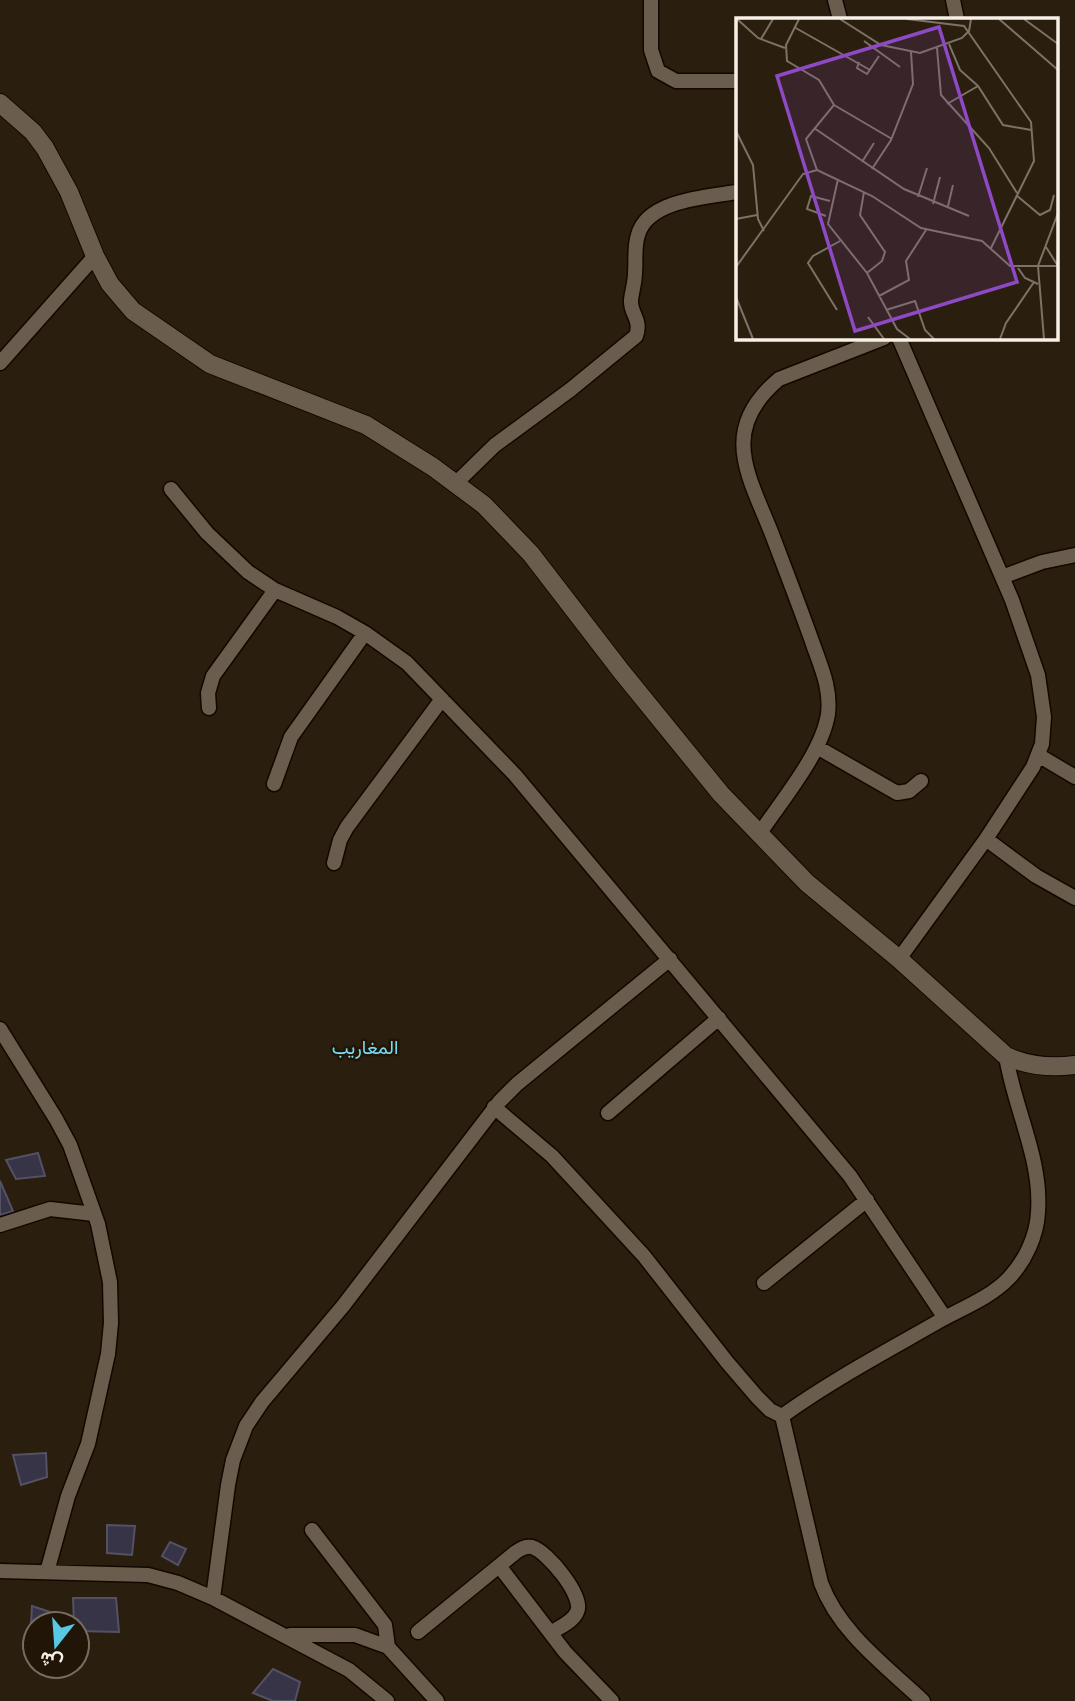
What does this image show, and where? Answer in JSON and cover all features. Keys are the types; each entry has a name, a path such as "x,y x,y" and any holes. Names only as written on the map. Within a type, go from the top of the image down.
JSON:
{"street":[{"path":"652,0 651,50 658,71 676,81 692,83 736,80"},
{"path":"835,0 840,18"},
{"path":"953,0 957,18"},
{"path":"0,103 33,132 45,148 69,192 95,256 110,284 133,312 210,364 366,425 397,443 484,505 513,533 721,794 815,891 899,960 1006,1056 1043,1066 1075,1065"},
{"path":"456,483 495,445 570,390 636,336 638,323 631,302 636,242 645,221 652,214 673,204 736,192"},
{"path":"0,363 95,256"},
{"path":"760,834 817,747 828,713 829,698 826,680 762,509 748,479 744,462 746,426 750,411 765,390 779,379 879,340"},
{"path":"899,960 986,839 1038,755 1045,717 1038,675 1002,577 901,340"},
{"path":"171,489 223,550 248,572 275,590 337,617 407,663 515,775 850,1176 945,1318"},
{"path":"1002,577 1042,562 1075,555"},
{"path":"209,708 208,692 213,676 275,590"},
{"path":"274,784 291,737 365,634"},
{"path":"334,863 340,840 347,827 442,699"},
{"path":"817,747 897,793 909,791 921,781"},
{"path":"1038,755 1075,777"},
{"path":"986,839 1036,876 1075,898"},
{"path":"213,1598 233,1460 246,1426 262,1402 343,1306 446,1174 494,1107 517,1083 670,959"},
{"path":"608,1113 719,1018"},
{"path":"0,1029 70,1145 94,1214 110,1282 111,1323 108,1354 88,1444 68,1496 47,1572"},
{"path":"782,1416 817,1391 995,1290 1021,1263 1036,1227 1038,1212 1035,1170 1006,1056"},
{"path":"494,1107 552,1156 645,1256 742,1380 770,1409 782,1416 821,1583 828,1602 853,1634 923,1701"},
{"path":"764,1283 867,1200"},
{"path":"0,1225 50,1209 94,1214"},
{"path":"312,1530 385,1625 388,1647"},
{"path":"418,1632 516,1552 527,1547 546,1556 576,1595 579,1609 573,1618 551,1633"},
{"path":"500,1567 565,1652 612,1701"},
{"path":"0,1571 148,1574 178,1583 213,1598 349,1670 387,1701"},
{"path":"285,1635 355,1635 388,1647 437,1701"}],"building":[{"path":"38,1153 45,1176 16,1179 6,1160"},
{"path":"0,1181 13,1211 0,1215"},
{"path":"46,1453 47,1477 21,1485 13,1455"},
{"path":"107,1525 135,1526 132,1555 107,1553"},
{"path":"170,1542 186,1549 178,1565 162,1556"},
{"path":"73,1598 116,1598 119,1632 91,1631 91,1610 73,1610"},
{"path":"273,1669 300,1682 295,1701 273,1701 253,1693"}],"district":[{"name":"المغاريب","path":"365,1047"}]}
